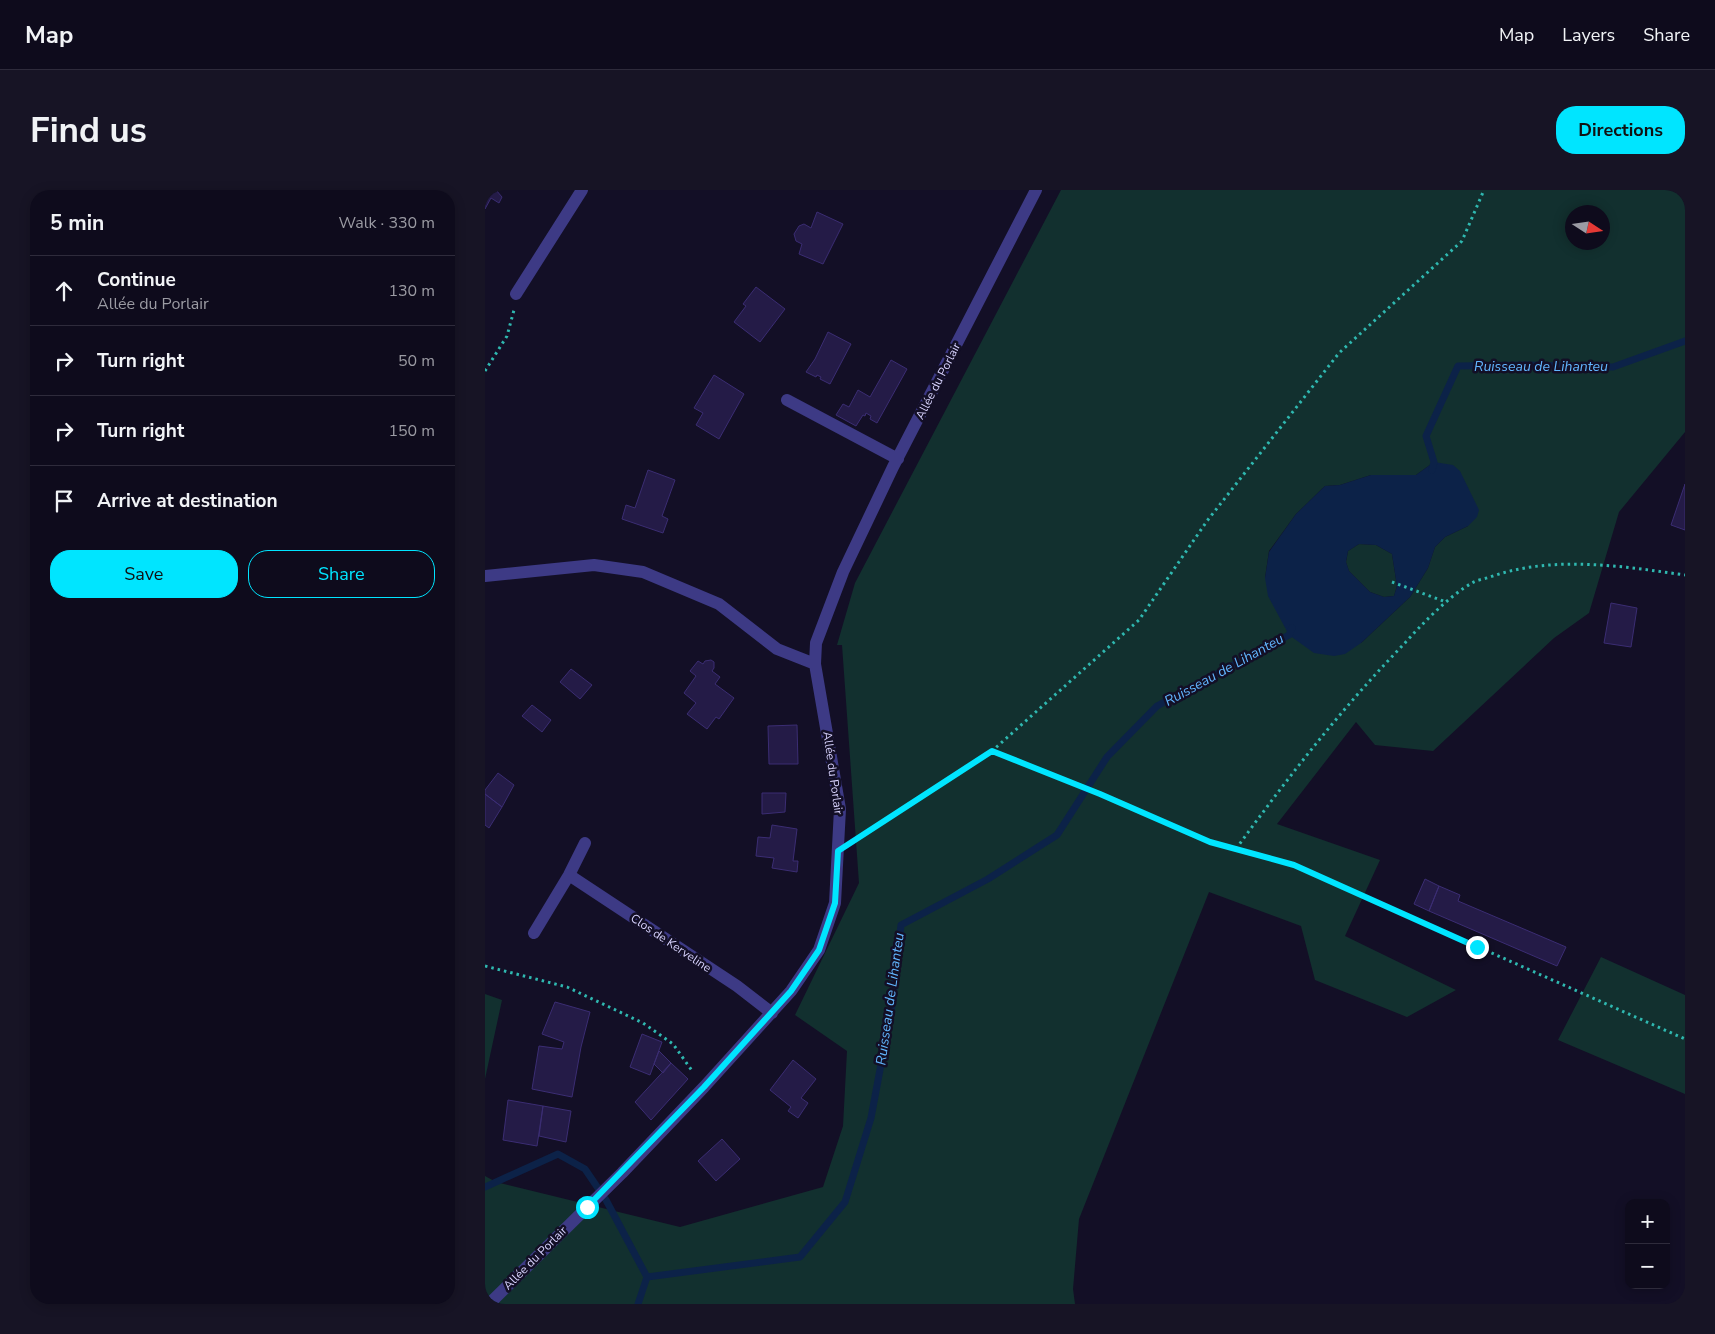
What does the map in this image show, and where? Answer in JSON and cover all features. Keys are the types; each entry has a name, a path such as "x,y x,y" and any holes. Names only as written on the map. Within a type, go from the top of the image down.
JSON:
{"street":[{"path":"516,294 582,190"},
{"name":"Allée du Porlair","path":"489,1304 621,1173 704,1087 791,991 819,950 835,903 840,809 815,664 816,643 843,572 898,458 1036,190"},
{"path":"787,400 898,458"},
{"path":"485,576 594,565 643,572 719,604 777,649 815,664"},
{"path":"534,933 569,875 585,843"},
{"name":"Clos de Kerveline","path":"569,875 737,986 771,1013"}],"path":[{"path":"838,851 992,751 1139,620 1207,521 1339,353 1462,241 1484,190"},
{"path":"485,371 507,336 516,304 516,294"},
{"path":"1236,849 1322,735 1369,680 1447,602 1472,583 1502,572 1543,564 1608,565 1685,575"},
{"path":"1392,582 1447,602"},
{"path":"992,751 1100,794 1210,842 1294,865 1685,1039"},
{"path":"485,966 567,987 643,1023 673,1044 704,1087"}],"green space":[{"path":"1061,190 1685,190 1685,432 1619,512 1589,613 1554,638 1433,751 1375,745 1356,722 1277,824 1380,860 1345,936 1456,990 1407,1017 1315,980 1301,926 1209,892 1079,1219 1073,1289 1075,1304 485,1304 485,1176 496,1182 680,1227 823,1187 843,1126 847,1051 795,1015 859,883 842,645 837,645 855,583","holes":["1434,462 1468,526 1445,537 1435,547 1428,568 1410,597 1361,643 1265,578 1269,551 1296,514 1325,486 1340,485 1371,475 1416,475"]},
{"path":"1359,544 1376,545 1392,554 1397,586 1394,596 1384,597 1370,592 1349,571 1346,562 1348,551"},
{"path":"1601,957 1685,995 1685,1094 1558,1040"},
{"path":"485,994 502,1000 485,1079"}],"water":[{"path":"1434,462 1453,465 1460,471 1479,510 1477,517 1468,526 1445,537 1435,547 1428,568 1410,597 1361,643 1345,654 1334,656 1314,653 1289,635 1268,596 1265,578 1269,552 1296,514 1325,486 1340,485 1371,475 1416,475","holes":["1359,544 1376,545 1392,554 1397,586 1394,596 1384,597 1370,592 1349,571 1346,562 1348,551"]}],"building":[{"path":"485,190 496,190 502,197 499,203 491,198 485,209"},
{"path":"817,212 843,224 823,264 799,254 802,244 796,241 794,234 799,226 804,224 811,228"},
{"path":"756,287 785,309 760,342 734,322 746,306 743,304"},
{"path":"828,332 851,344 830,384 820,379 821,377 817,375 816,377 806,372 815,359"},
{"path":"891,360 907,369 877,423 870,419 871,416 866,413 856,426 836,415 843,404 849,407 858,390 870,397"},
{"path":"714,375 744,394 719,439 696,425 703,413 694,408"},
{"path":"648,470 675,480 662,516 668,519 663,533 622,519 626,505 635,508"},
{"path":"1685,484 1685,530 1671,525"},
{"path":"1611,603 1637,608 1631,647 1604,643"},
{"path":"711,660 714,662 712,671 720,677 715,684 734,698 719,719 716,717 707,729 687,714 696,703 684,693 696,676 690,671 698,661 703,664 705,661"},
{"path":"571,669 592,685 580,699 560,682"},
{"path":"532,705 551,720 542,732 522,716"},
{"path":"797,725 798,764 769,764 768,726"},
{"path":"498,773 514,785 502,807 485,794 485,790"},
{"path":"762,793 786,793 785,812 762,814"},
{"path":"485,794 502,807 489,828 485,825"},
{"path":"772,825 797,829 793,861 798,861 797,872 772,868 774,858 756,856 758,837 770,838"},
{"path":"1425,879 1439,886 1429,911 1414,904"},
{"path":"1439,886 1460,895 1458,901 1566,947 1557,966 1429,911"},
{"path":"555,1002 590,1012 581,1047 572,1097 532,1089 539,1046 562,1049 564,1042 542,1034"},
{"path":"642,1034 662,1042 650,1075 630,1067"},
{"path":"659,1051 671,1063 663,1073 654,1064"},
{"path":"793,1060 816,1079 801,1098 808,1103 798,1118 788,1111 791,1107 770,1090"},
{"path":"671,1063 688,1079 651,1120 635,1102"},
{"path":"508,1100 543,1106 537,1146 503,1140"},
{"path":"543,1106 571,1111 566,1142 539,1136"},
{"path":"722,1139 740,1159 716,1181 698,1161"}],"waterway":[{"name":"Ruisseau de Lihanteu","path":"1432,470 1434,462 1426,436 1458,366 1613,367 1685,341"},
{"name":"Ruisseau de Lihanteu","path":"647,1277 800,1257 845,1202 871,1118 892,1005 901,925 988,879 1057,835 1107,757 1157,706 1289,635 1292,628"},
{"path":"485,1187 558,1154 585,1169 606,1200 647,1277 638,1304"}],"route":[{"path":"587,1207 704,1087 791,991 819,950 835,903 838,851 992,751 1100,794 1210,842 1294,865 1477,947"}]}
